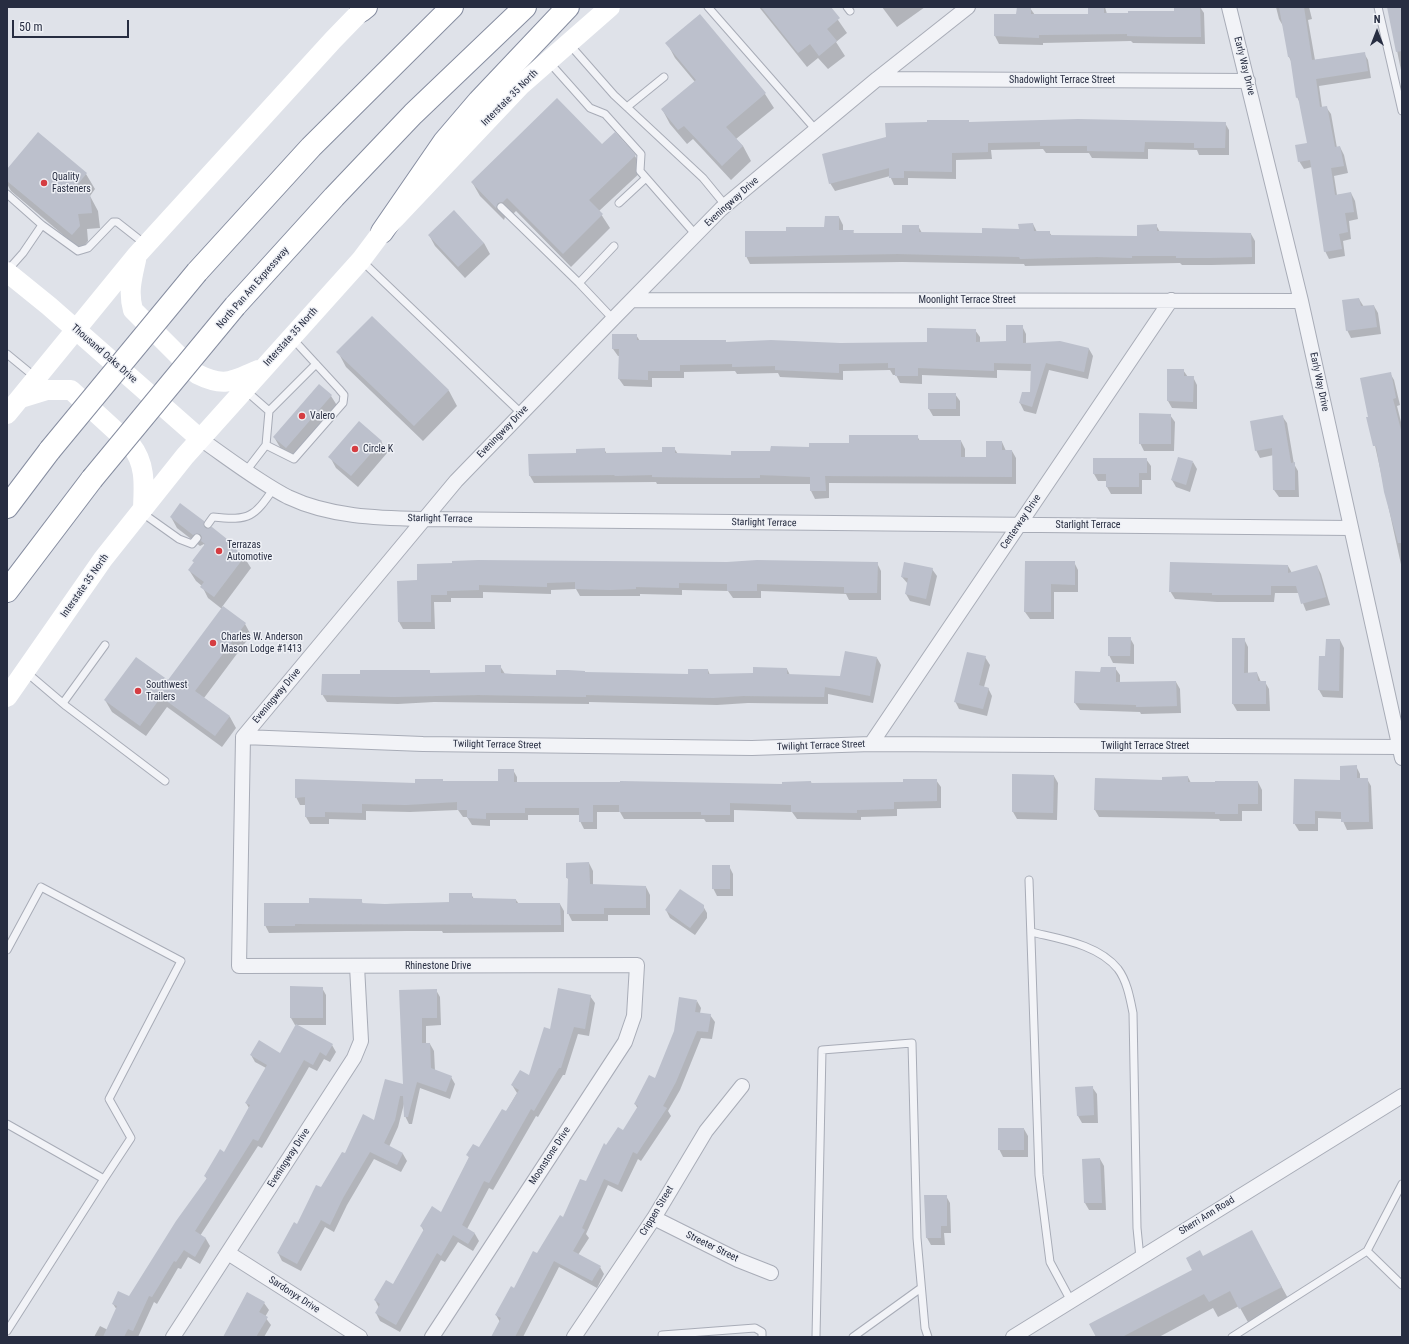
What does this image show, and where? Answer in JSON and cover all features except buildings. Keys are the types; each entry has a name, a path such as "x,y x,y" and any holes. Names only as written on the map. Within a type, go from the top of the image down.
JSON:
{"highway":[{"path":"7,507 50,450 197,272 312,147 452,7"},
{"name":"North Pan Am Expressway","path":"7,592 92,478 235,306 334,197 413,114 525,7"},
{"path":"382,232 444,142 479,101 568,7"}],"main road":[{"name":"Interstate 35 North","path":"7,697 26,672 103,559 199,438 361,260 382,232 521,85 610,7"},
{"path":"7,414 142,251 333,40 364,8"},
{"path":"142,251 130,285 130,298 133,310 197,374 208,380 223,383 262,368"},
{"name":"Thousand Oaks Drive","path":"7,272 199,438"},
{"path":"21,398 47,390 71,390 120,435 138,454 143,465 141,510"}],"street":[{"name":"Eveningway Drive","path":"243,737 456,481 696,235 726,206 816,130 877,79 968,7"},
{"name":"Early Way Drive","path":"1229,7 1301,301 1350,528 1401,752"},
{"name":"Shadowlight Terrace Street","path":"877,79 1248,81"},
{"name":"Moonlight Terrace Street","path":"632,300 1301,301"},
{"name":"Centerway Drive","path":"871,744 1171,300"},
{"name":"Starlight Terrace","path":"199,438 289,497 327,509 366,517 422,520 1350,528"},
{"name":"Twilight Terrace Street","path":"243,737 423,744 736,748 871,744 1401,752"},
{"name":"Rhinestone Drive","path":"243,737 239,966 637,965"},
{"name":"Moonstone Drive","path":"432,1337 624,1042 634,1016 637,965"},
{"name":"Eveningway Drive","path":"173,1337 354,1058 361,1041 358,966"},
{"name":"Crippen Street","path":"574,1337 654,1218 706,1131 742,1086"},
{"name":"Sherri Ann Road","path":"1013,1337 1402,1096"},
{"name":"Streeter Street","path":"654,1218 738,1260 771,1273"},
{"name":"Sardonyx Drive","path":"228,1253 360,1337"}],"lane":[{"path":"708,7 816,130"},
{"path":"1378,7 1402,111"},
{"path":"568,43 614,95 703,178 726,206"},
{"path":"548,61 590,108 605,114 642,154 640,171 696,235"},
{"path":"628,107 664,77"},
{"path":"619,203 646,178"},
{"path":"7,194 42,226 78,251 88,248 113,222 117,222 142,251"},
{"path":"501,207 579,283 613,319"},
{"path":"7,272 23,253 42,226"},
{"path":"579,283 614,246"},
{"path":"361,260 522,413"},
{"path":"266,445 294,459 343,403 344,395 291,337"},
{"path":"7,354 37,379"},
{"path":"246,470 266,445 269,411 316,364"},
{"path":"244,389 269,411"},
{"path":"208,524 213,517 230,519 247,517 259,510 275,488"},
{"path":"141,510 179,539 192,544 197,538"},
{"path":"63,703 105,645"},
{"path":"26,672 63,703 165,781"},
{"path":"1029,880 1040,1175 1050,1262 1071,1301"},
{"path":"7,950 41,887 181,961 109,1099 131,1138 7,1331"},
{"path":"1031,932 1076,943 1100,954 1118,969 1128,988 1133,1013 1137,1228 1140,1258"},
{"path":"816,1337 822,1050 912,1043 917,1238 925,1328 928,1337"},
{"path":"7,1124 104,1179"},
{"path":"1232,1337 1367,1251 1402,1184"},
{"path":"1367,1251 1402,1286"},
{"path":"853,1337 921,1288"},
{"path":"662,1334 754,1328 762,1332 762,1337"}],"place":[{"name":"Quality Fasteners","path":"44,183"},
{"name":"Valero","path":"302,416"},
{"name":"Circle K","path":"355,449"},
{"name":"Terrazas Automotive","path":"219,551"},
{"name":"Charles W. Anderson Mason Lodge #1413","path":"213,643"},
{"name":"Southwest Trailers","path":"138,691"}]}
